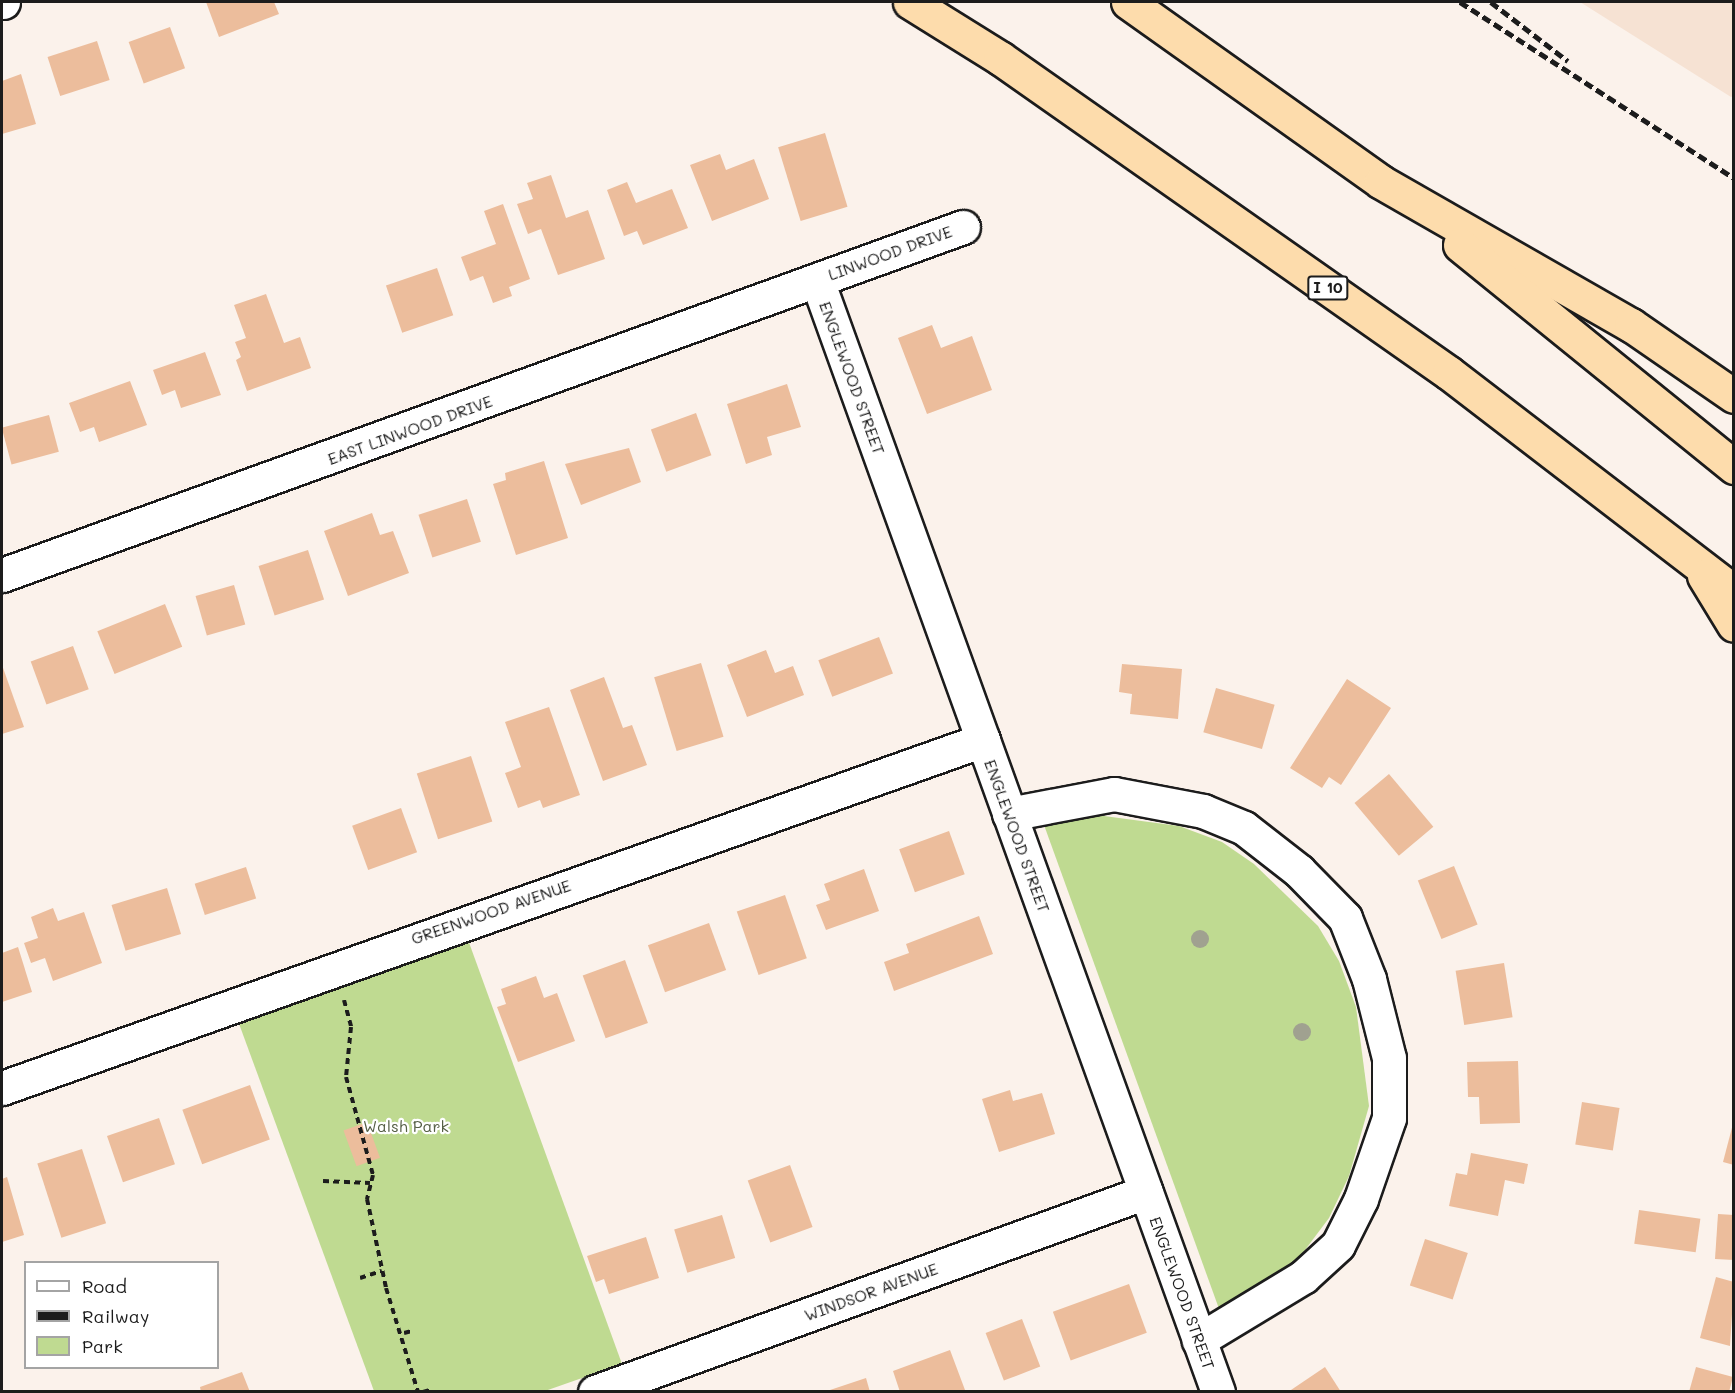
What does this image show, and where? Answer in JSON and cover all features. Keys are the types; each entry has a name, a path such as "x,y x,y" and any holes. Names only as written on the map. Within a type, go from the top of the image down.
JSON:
{"highway":[{"name":"I 10","path":"910,2 1000,58 1449,373 1734,592"},
{"path":"1128,2 1381,182 1734,467"},
{"path":"1381,182 1631,325 1734,396"},
{"path":"1696,561 1734,625"}],"street":[{"name":"LINWOOD DRIVE","path":"817,280 963,227"},
{"name":"EAST LINWOOD DRIVE","path":"2,575 673,336 817,280"},
{"name":"ENGLEWOOD STREET","path":"817,280 1218,1392"},
{"name":"GREENWOOD AVENUE","path":"2,1089 332,969 982,740"},
{"path":"1010,814 1114,794 1203,811 1244,828 1299,871 1345,918 1369,979 1389,1058 1389,1118 1361,1199 1338,1245 1303,1277 1199,1340"},
{"name":"WINDSOR AVENUE","path":"595,1392 1146,1192"}],"path":[{"path":"332,969 351,1027 346,1077 370,1183 367,1199 382,1271 404,1333 418,1392"},
{"path":"322,1181 370,1183"},
{"path":"360,1278 382,1271"},
{"path":"404,1333 412,1331"},
{"path":"423,1392 432,1389"}],"shaded area":[{"path":"1580,2 1733,2 1733,96 1731,97"}],"green space":[{"path":"1104,816 1179,826 1222,842 1254,864 1318,926 1339,961 1356,1007 1369,1106 1349,1176 1329,1218 1293,1266 1222,1317 1044,825 1068,817"},
{"name":"Walsh Park","path":"467,937 622,1364 545,1391 374,1391 238,1021"}],"building":[{"path":"206,2 274,2 279,14 219,37"},
{"path":"170,27 185,68 144,83 129,42"},
{"path":"97,41 110,80 60,96 48,57"},
{"path":"21,74 36,124 2,134 2,81"},
{"path":"825,133 848,207 801,221 778,147"},
{"path":"720,154 726,170 754,159 769,199 712,221 690,165"},
{"path":"551,175 566,218 588,210 605,259 558,275 541,229 528,234 517,204 533,199 527,183"},
{"path":"627,182 636,203 672,189 688,228 643,245 637,231 624,236 607,190"},
{"path":"503,204 530,279 509,287 512,296 493,303 483,276 470,281 461,257 496,244 484,211"},
{"path":"437,268 453,315 402,333 386,286"},
{"path":"266,294 284,343 300,337 311,368 247,391 236,360 241,357 235,342 246,338 234,305"},
{"path":"932,325 941,348 972,336 992,390 927,414 898,338"},
{"path":"205,352 221,395 181,408 175,390 162,395 153,370"},
{"path":"130,381 147,425 99,442 94,427 80,432 69,403"},
{"path":"787,384 801,427 767,437 772,455 746,464 727,404"},
{"path":"696,413 711,455 666,472 651,429"},
{"path":"49,415 59,452 12,464 2,428"},
{"path":"629,448 641,482 581,505 565,464"},
{"path":"544,461 568,538 516,555 493,484 506,480 505,473"},
{"path":"467,499 481,542 432,558 418,515"},
{"path":"372,513 380,535 393,531 409,573 348,596 324,531"},
{"path":"308,550 324,599 275,616 259,566"},
{"path":"234,585 245,624 207,635 196,596"},
{"path":"165,604 182,647 115,674 97,631"},
{"path":"879,637 893,673 832,697 818,660"},
{"path":"73,646 89,689 46,705 31,661"},
{"path":"766,650 775,673 793,666 804,695 747,717 727,665"},
{"path":"701,663 724,737 677,751 654,677"},
{"path":"1122,664 1182,669 1178,719 1130,714 1132,694 1119,692"},
{"path":"2,665 24,727 2,734"},
{"path":"604,677 623,728 632,725 647,765 603,781 570,690"},
{"path":"1347,679 1391,708 1341,785 1329,777 1322,788 1290,768"},
{"path":"1216,688 1275,705 1262,749 1203,732"},
{"path":"549,707 580,795 543,808 540,800 518,808 505,773 521,767 505,722"},
{"path":"471,756 492,822 438,839 417,774"},
{"path":"1389,774 1433,827 1399,856 1355,803"},
{"path":"401,808 417,852 368,870 352,826"},
{"path":"949,831 965,874 915,892 899,849"},
{"path":"1454,866 1478,924 1441,939 1418,881"},
{"path":"246,867 256,898 205,915 195,884"},
{"path":"864,869 879,911 826,930 816,905 830,900 824,884"},
{"path":"167,888 181,934 126,951 112,905"},
{"path":"785,895 807,958 759,975 737,912"},
{"path":"53,908 58,921 84,912 102,963 53,981 45,958 31,963 24,943 38,938 31,917"},
{"path":"979,916 993,954 894,991 884,962 909,953 906,944"},
{"path":"709,923 726,970 665,992 648,945"},
{"path":"18,947 32,992 2,1002 2,953"},
{"path":"625,960 648,1023 606,1038 583,975"},
{"path":"1504,963 1513,1017 1464,1025 1456,971"},
{"path":"536,976 544,998 557,993 575,1041 518,1062 497,1007 506,1004 501,989"},
{"path":"1518,1061 1520,1123 1480,1124 1479,1097 1468,1097 1467,1062"},
{"path":"250,1085 270,1140 202,1164 182,1110"},
{"path":"1010,1090 1013,1101 1042,1093 1055,1134 999,1152 982,1099"},
{"path":"1582,1102 1620,1108 1613,1150 1575,1144"},
{"path":"159,1118 175,1164 123,1182 107,1136"},
{"path":"1734,1120 1734,1165 1723,1162"},
{"path":"367,1122 380,1158 357,1166 344,1131"},
{"path":"82,1149 106,1223 61,1238 37,1164"},
{"path":"1471,1153 1528,1164 1524,1184 1505,1180 1498,1216 1449,1206 1456,1173 1467,1175"},
{"path":"790,1165 813,1227 770,1242 748,1180"},
{"path":"7,1177 24,1235 2,1242 2,1179"},
{"path":"1639,1210 1700,1219 1696,1252 1634,1244"},
{"path":"1718,1214 1734,1215 1734,1260 1715,1259"},
{"path":"722,1215 735,1258 687,1273 674,1230"},
{"path":"646,1237 659,1278 609,1294 604,1279 596,1282 587,1256"},
{"path":"1425,1239 1468,1253 1453,1300 1410,1286"},
{"path":"1716,1277 1734,1282 1730,1346 1700,1338"},
{"path":"1129,1284 1147,1333 1071,1361 1053,1312"},
{"path":"1022,1319 1040,1367 1004,1381 986,1333"},
{"path":"950,1350 965,1390 900,1392 893,1371"},
{"path":"1325,1367 1341,1392 1288,1392"},
{"path":"1696,1367 1733,1377 1729,1392 1689,1392"},
{"path":"242,1372 250,1392 201,1392 200,1387"},
{"path":"866,1378 870,1392 827,1392 827,1391"}],"railway":[{"path":"1460,2 1734,178"},
{"path":"1491,2 1568,61"}]}
